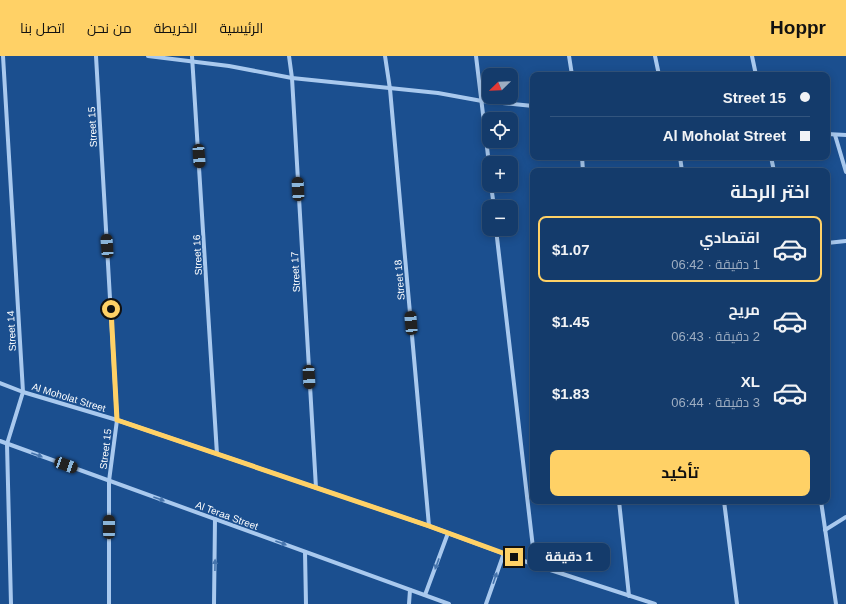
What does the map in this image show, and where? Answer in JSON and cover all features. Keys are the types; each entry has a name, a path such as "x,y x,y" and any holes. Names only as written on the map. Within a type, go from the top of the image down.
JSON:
{"street":[{"name":"Street 14","path":"3,56 22,392 7,444 11,604"},
{"name":"Street 15","path":"96,56 117,420 109,481 109,604"},
{"path":"148,56 229,66 292,78 461,96 482,101 476,56"},
{"name":"Street 16","path":"192,56 217,454"},
{"name":"Street 17","path":"289,56 292,78 316,488"},
{"name":"Street 18","path":"385,56 390,89 429,526"},
{"path":"569,56 572,72"},
{"path":"655,56 658,72"},
{"path":"752,56 755,72"},
{"path":"482,104 488,156"},
{"path":"513,104 530,106"},
{"path":"830,134 846,135"},
{"path":"835,135 846,172"},
{"path":"497,236 535,565"},
{"path":"830,243 846,241"},
{"name":"Al Moholat Street","path":"0,383 22,392 117,420 429,526 535,565 655,604"},
{"name":"Al Teraa Street","path":"0,442 449,604"},
{"path":"619,504 629,596"},
{"path":"724,504 737,604"},
{"path":"821,504 836,604"},
{"path":"825,530 846,517"},
{"path":"214,604 216,519"},
{"path":"425,595 448,533"},
{"path":"305,552 306,604"},
{"path":"486,604 504,553"},
{"path":"410,590 410,604"}],"route":[{"path":"111,309 117,420 429,526 514,557"}]}
